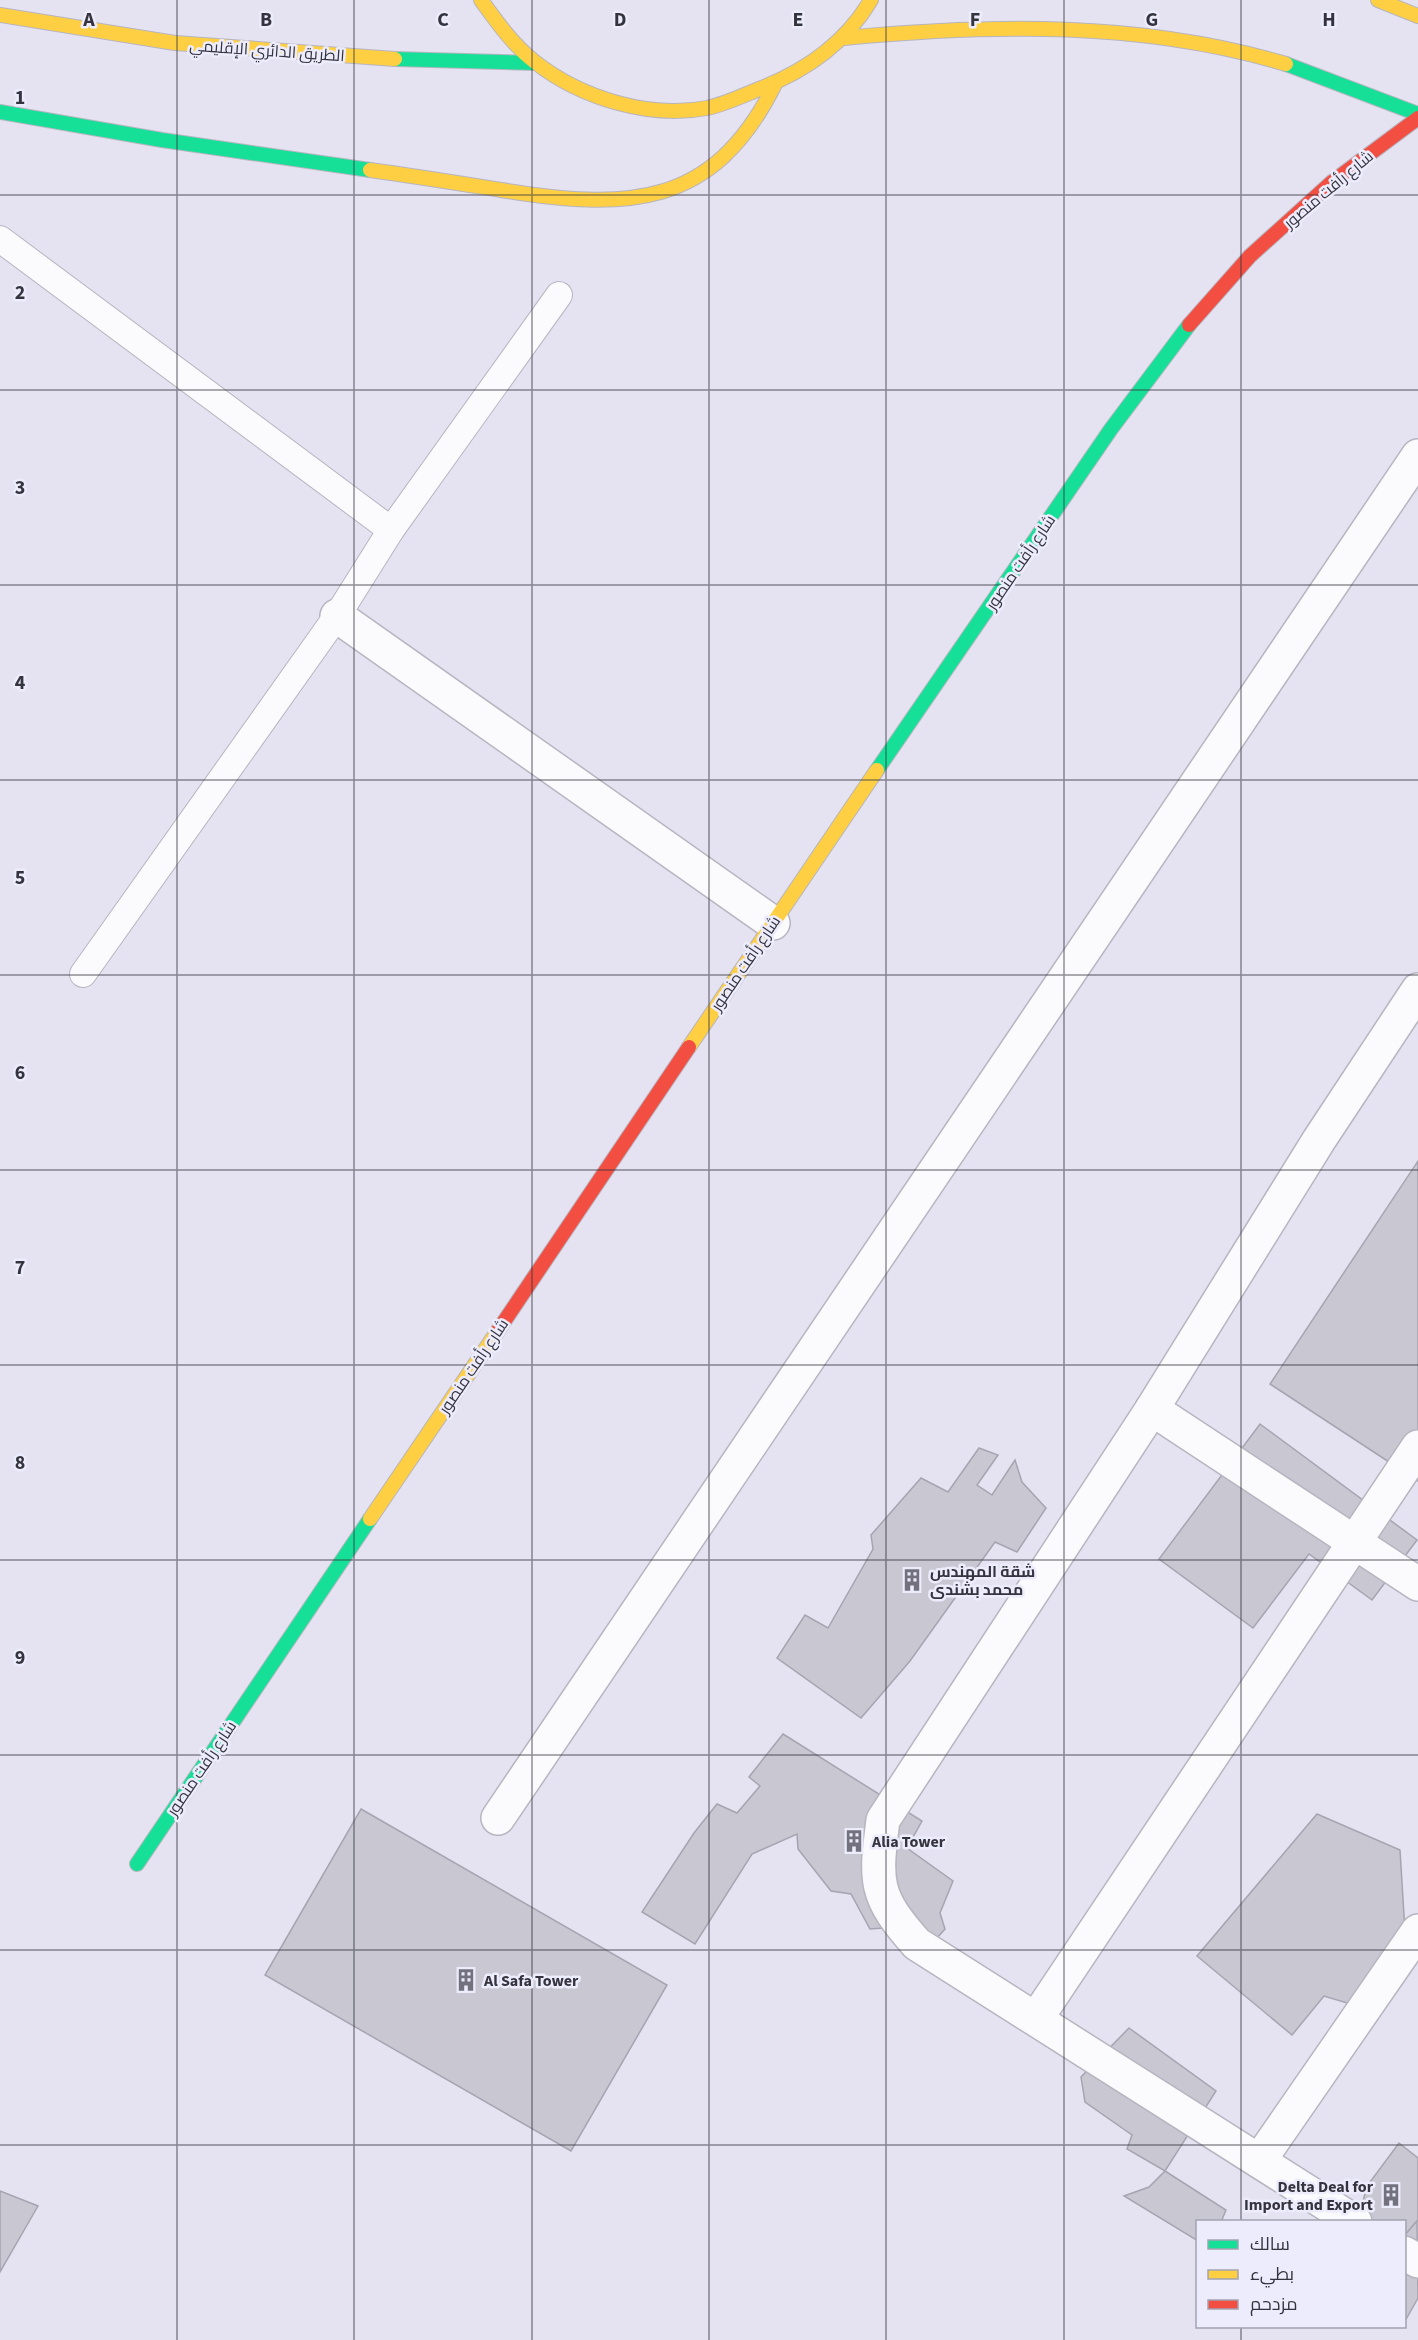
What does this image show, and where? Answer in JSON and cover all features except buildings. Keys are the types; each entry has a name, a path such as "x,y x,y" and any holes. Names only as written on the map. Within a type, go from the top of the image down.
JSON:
{"main road":[{"path":"481,0 504,33 535,63 573,86 614,102 657,110 701,109 775,84 813,63 844,38 871,0"},
{"path":"1378,0 1418,16"},
{"name":"الطريق الدائري الإقليمي","path":"0,15 175,43 414,60 535,63"},
{"path":"844,38 928,29 1012,26 1097,30 1180,41 1263,58 1343,83 1418,116"},
{"path":"0,112 188,144 548,196 621,202 650,197 678,188 704,174 727,156 747,134 763,110 775,84"},
{"name":"شارع رأفت منصور","path":"137,1864 773,922 1105,438 1176,339 1250,256 1332,182 1418,116"}],"street":[{"path":"498,1818 1418,456"},
{"path":"337,616 773,922"},
{"path":"1352,2220 916,1944 894,1919 880,1891 878,1857 883,1821 1152,1409 1319,1140 1418,990"},
{"path":"1152,1409 1418,1584"},
{"path":"1036,2019 1356,1544 1418,1448"},
{"path":"1259,2161 1418,1931"}],"lane":[{"path":"0,238 392,530"},
{"path":"83,974 337,616 392,530 559,295"}],"traffic: fast":[{"path":"395,59 535,63"},
{"path":"1286,64 1418,114"},
{"path":"0,112 162,140 370,170"},
{"path":"877,770 1111,429 1189,325"},
{"path":"137,1864 370,1519"}],"traffic: slow":[{"path":"481,0 520,48 553,75 573,86 617,103 662,111 707,108 793,74 837,43 861,16 871,0"},
{"path":"1378,0 1418,16"},
{"path":"0,15 175,43 395,59"},
{"path":"844,38 955,30 1011,29 1122,33 1232,50 1286,64"},
{"path":"370,170 587,200 626,198 661,192 694,178 723,157 751,126 775,84"},
{"path":"689,1047 877,770"},
{"path":"370,1519 497,1332"}],"traffic: jam":[{"path":"1189,325 1250,256 1332,182 1418,118"},
{"path":"497,1332 689,1047"}],"place":[{"name":"شقة المهندس محمد بشندى","path":"912,1580"},
{"name":"Alia Tower","path":"854,1841"},
{"name":"Al Safa Tower","path":"466,1980"},
{"name":"Delta Deal for Import and Export","path":"1391,2195"}]}
